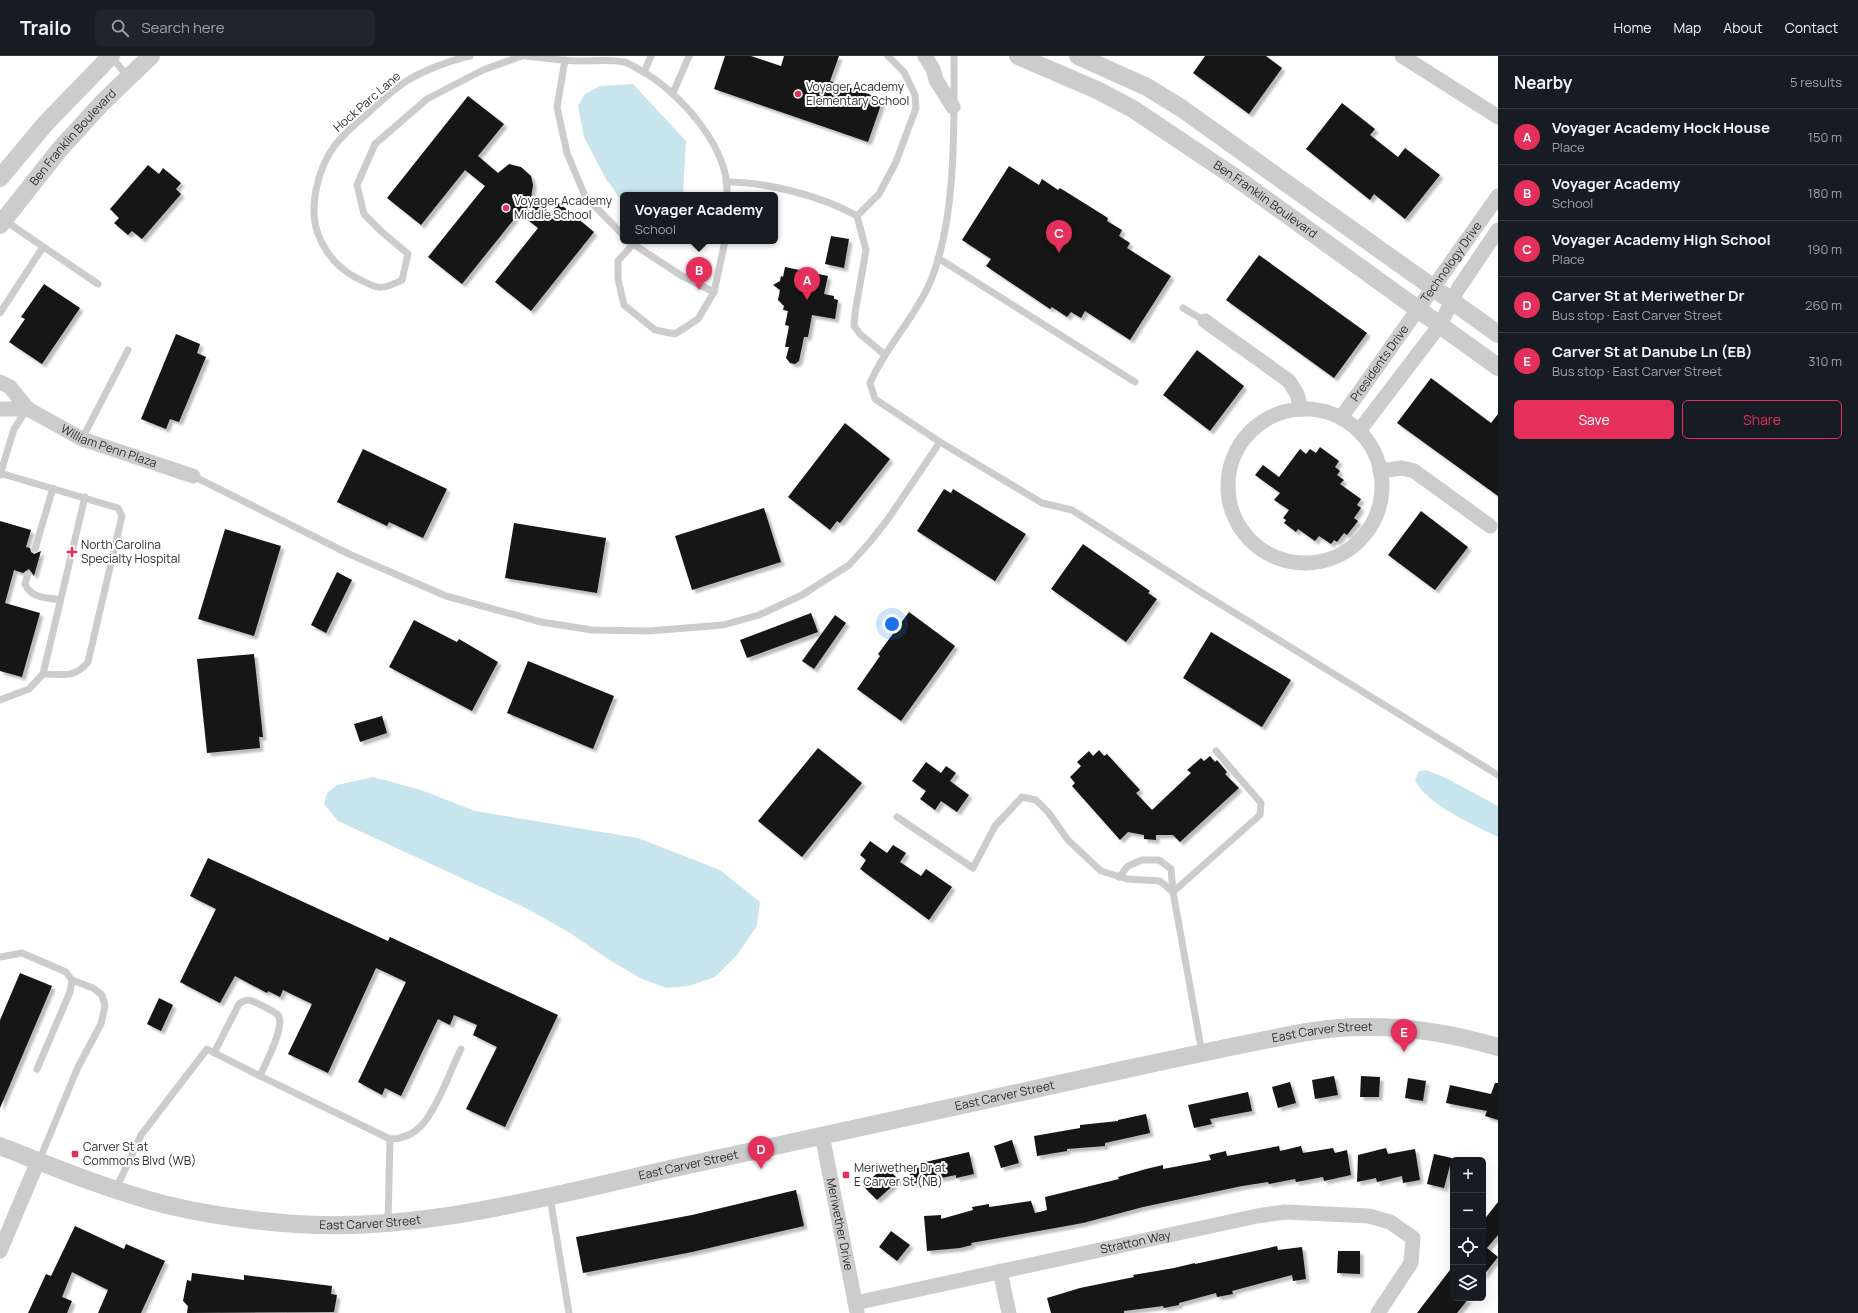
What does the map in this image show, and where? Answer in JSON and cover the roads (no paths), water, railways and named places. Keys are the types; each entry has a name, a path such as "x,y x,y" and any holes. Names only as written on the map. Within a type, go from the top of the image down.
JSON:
{"street":[{"path":"0,178 46,123 111,56"},
{"name":"Ben Franklin Boulevard","path":"2,222 60,149 128,77 151,56"},
{"path":"925,56 933,69 936,80 953,107"},
{"name":"Ben Franklin Boulevard","path":"1018,56 1097,90 1133,109 1239,180 1498,366"},
{"path":"1078,56 1146,87 1181,108 1498,334"},
{"path":"1402,56 1498,117"},
{"name":"Technology Drive","path":"1417,308 1498,196"},
{"name":"Technology Drive","path":"1440,325 1458,289 1498,230"},
{"name":"Presidents Drive","path":"1340,418 1417,308"},
{"path":"1205,321 1289,381 1297,394 1301,409"},
{"name":"Presidents Drive","path":"1359,431 1440,325"},
{"name":"William Penn Plaza","path":"0,382 10,387 28,409 82,439 193,476"},
{"name":"William Penn Plaza","path":"0,409 28,409"},
{"path":"1301,409 1315,410 1340,418 1359,431 1369,443 1376,456 1380,471 1382,489 1380,507 1373,523 1363,538 1349,550 1334,558 1316,563 1298,564 1281,560 1264,553 1250,542 1239,528 1227,494 1228,476 1232,459 1240,442 1252,429 1267,419 1283,412 1301,409"},
{"path":"1380,471 1402,468 1414,471 1490,526"},
{"name":"East Carver Street","path":"0,1146 60,1171 167,1205 249,1219 298,1224 388,1222 462,1213 550,1195 1202,1053 1308,1032 1361,1027 1392,1027 1441,1033 1498,1047"},
{"name":"Meriwether Drive","path":"822,1135 856,1308"},
{"path":"0,1251 38,1161"},
{"name":"Stratton Way","path":"856,1308 1000,1271 1257,1216 1285,1212 1369,1216 1390,1222 1413,1238 1412,1263 1378,1313"},
{"path":"1000,1271 1009,1313"}],"lane":[{"path":"111,56 128,77"},
{"name":"Hock Parc Lane","path":"470,56 454,60 416,76 400,85 352,127 335,145 323,168 313,203 314,219 322,244 339,266 375,288 388,288 402,280 408,254 364,214 357,185 375,144 427,99 483,70 522,56"},
{"path":"526,56 565,60 626,59 657,79 673,93 705,130 721,163 727,192"},
{"path":"644,72 651,56"},
{"path":"673,93 689,56"},
{"path":"857,216 881,190 896,162 916,108 915,95 904,72 888,56"},
{"path":"954,56 952,162 947,216 938,258 928,286 911,316 878,365 870,383 875,399 940,442 1042,503 1072,510 1199,591 1498,775"},
{"path":"565,60 558,107 567,153 585,196 620,232"},
{"path":"726,182 749,182 773,187 838,205 857,216 866,250 854,326 860,334 885,355"},
{"path":"2,222 43,247 98,284"},
{"path":"630,244 618,261 618,279 624,305 655,330 675,334 698,319 714,292 724,244"},
{"path":"634,244 682,276 714,292"},
{"path":"0,313 43,247"},
{"path":"938,258 1135,382"},
{"path":"1183,308 1205,321"},
{"path":"82,439 128,350"},
{"path":"28,409 14,430 0,474 53,488 118,508 122,516 88,662 80,672 71,674 43,674"},
{"path":"193,476 349,554 446,596 541,622 592,630 649,631 723,625 759,615 802,595 843,568 870,542 940,442"},
{"path":"35,549 53,488"},
{"path":"0,700 29,689 43,674 85,498"},
{"path":"28,574 25,584 29,592 35,595 60,600"},
{"path":"1173,892 1260,815 1261,803 1216,751"},
{"path":"897,817 973,868 996,826 1022,797 1036,800 1048,812 1068,840 1101,871 1119,877 1160,881 1173,892"},
{"path":"1119,877 1128,866 1142,860 1159,860 1170,869 1202,1053"},
{"path":"0,957 22,953 66,972 72,980 93,988 102,994 104,1006 101,1024 78,1067 38,1161"},
{"path":"37,1069 70,992 72,980"},
{"path":"214,1053 239,1004 244,1000 250,1000 268,1008 277,1015 281,1022 279,1031 260,1076"},
{"path":"116,1189 141,1135 207,1049 390,1138 399,1139 411,1134 420,1126 430,1113 461,1049"},
{"path":"388,1222 390,1138"},
{"path":"550,1195 569,1313"}],"water":[{"path":"633,84 686,141 683,192 620,192 620,199 606,179 584,137 578,106 585,94 600,86"},
{"path":"1426,770 1446,778 1498,806 1498,837 1464,820 1439,805 1420,789 1415,780 1419,771"},
{"path":"373,777 421,790 475,811 638,838 720,870 760,902 757,926 737,955 715,977 689,986 667,988 642,979 611,961 570,933 526,908 338,821 324,804 327,793 337,785"}],"place":[{"name":"Voyager Academy Elementary School","path":"798,94"},
{"name":"Voyager Academy Middle School","path":"506,208"},
{"name":"Voyager Academy High School","path":"1059,253"},
{"name":"Voyager Academy","path":"699,290"},
{"name":"Voyager Academy Hock House","path":"807,300"},
{"name":"North Carolina Specialty Hospital","path":"72,552"},
{"name":"Carver St at Danube Ln (EB)","path":"1404,1052"},
{"name":"Carver St at Commons Blvd (WB)","path":"75,1154"},
{"name":"Carver St at Meriwether Dr","path":"761,1169"},
{"name":"Meriwether Dr at E Carver St (NB)","path":"846,1175"}]}
